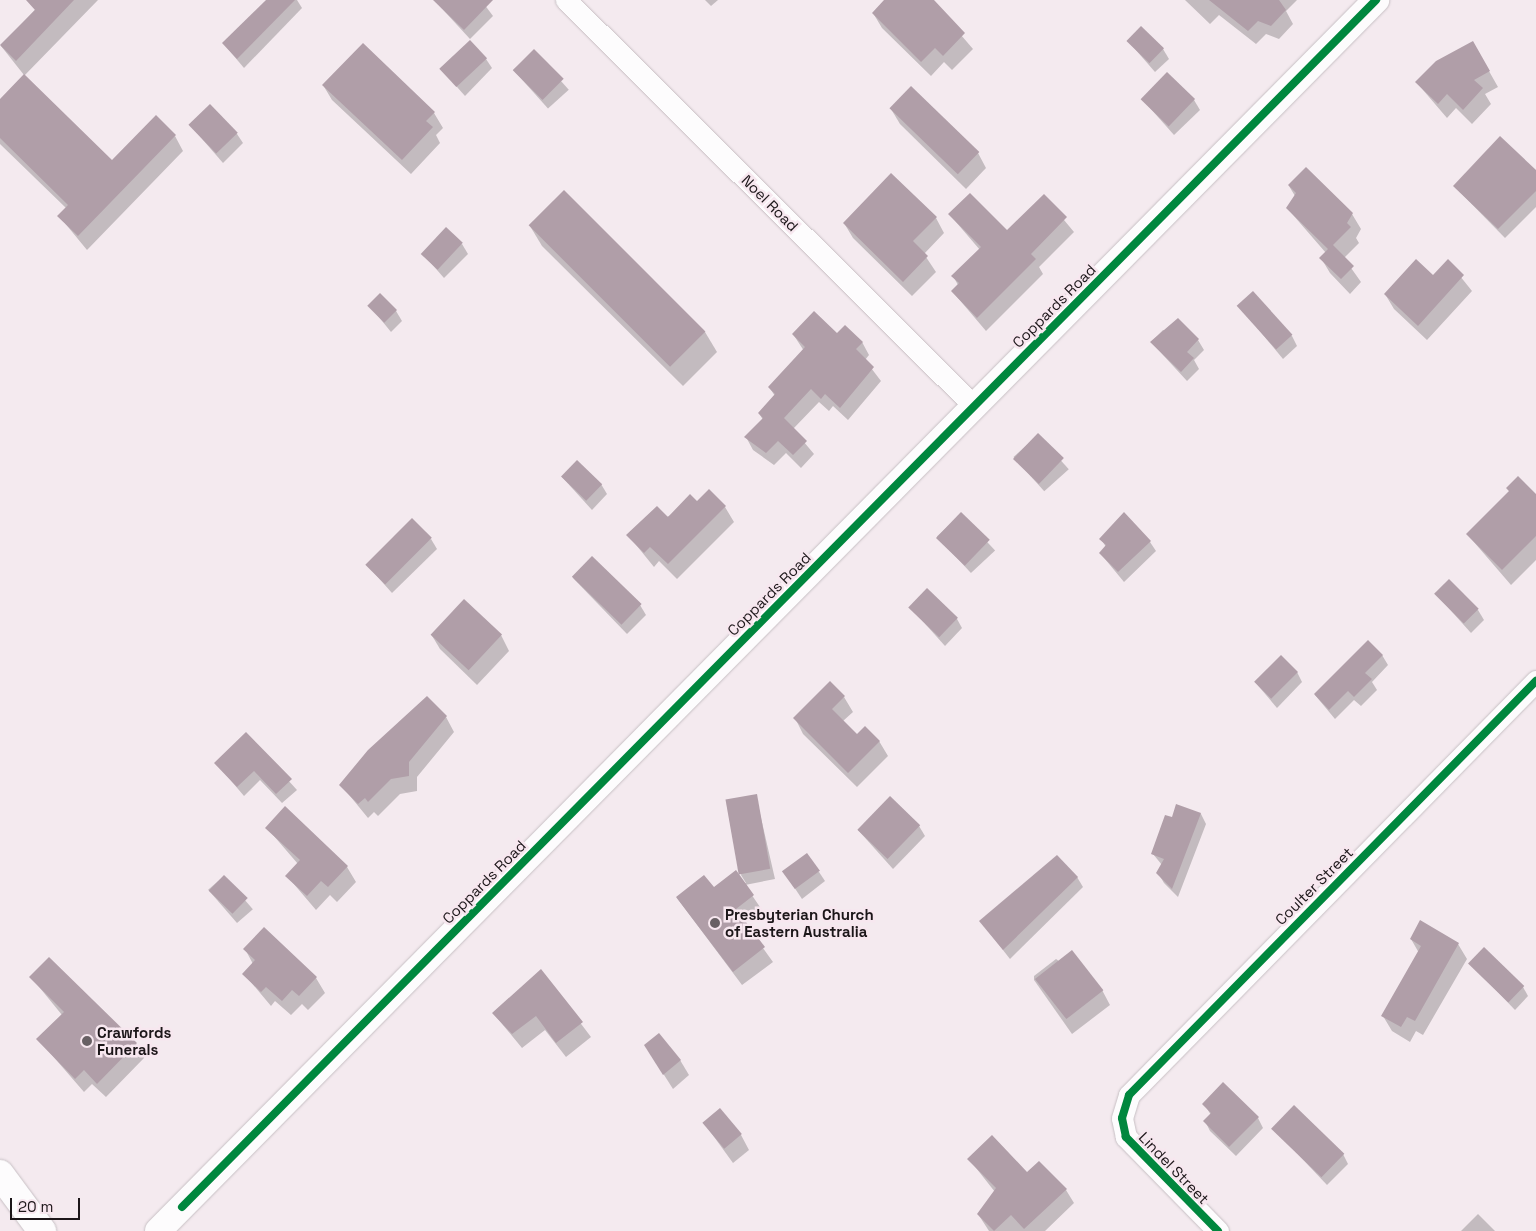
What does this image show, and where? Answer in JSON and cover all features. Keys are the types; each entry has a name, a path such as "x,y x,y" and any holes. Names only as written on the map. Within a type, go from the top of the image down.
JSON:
{"main road":[{"path":"0,1174 42,1231"}],"street":[{"name":"Noel Road","path":"566,0 974,406"},
{"name":"Coppards Road","path":"158,1231 1376,0"},
{"name":"Coulter Street","path":"1122,1118 1136,1085 1536,680"},
{"name":"Lindel Street","path":"1122,1118 1130,1144 1218,1231"}],"building":[{"path":"26,0 74,0 16,61 0,45 35,10"},
{"path":"266,0 295,0 237,59 222,43"},
{"path":"433,0 493,0 464,30"},
{"path":"884,0 934,0 965,33 943,56 935,48 921,62 872,13"},
{"path":"1209,0 1279,0 1286,10 1271,26 1258,21 1248,31"},
{"path":"1141,26 1164,48 1149,63 1126,41"},
{"path":"470,40 487,58 456,87 439,69"},
{"path":"1473,41 1490,71 1474,80 1483,88 1463,110 1447,94 1438,104 1415,82 1436,61"},
{"path":"363,43 435,112 426,121 433,127 402,160 322,85"},
{"path":"534,49 564,79 542,100 513,70"},
{"path":"1167,72 1195,99 1169,126 1141,99"},
{"path":"24,74 112,160 156,115 176,135 78,236 57,216 68,205 0,138 0,99"},
{"path":"911,86 979,152 958,174 889,108"},
{"path":"210,104 238,133 216,154 188,125"},
{"path":"1500,136 1536,170 1536,191 1498,229 1453,186"},
{"path":"1306,167 1353,213 1347,223 1351,227 1333,245 1354,266 1341,279 1319,258 1328,249 1286,208 1296,193 1288,185"},
{"path":"891,173 937,217 913,241 928,256 903,282 843,223"},
{"path":"564,190 705,331 670,367 529,225"},
{"path":"970,193 1007,230 1044,194 1067,217 1031,254 1036,259 977,318 951,291 959,283 951,276 981,247 948,214"},
{"path":"446,227 463,243 438,270 421,254"},
{"path":"1416,259 1433,275 1448,259 1464,275 1418,326 1384,294"},
{"path":"1253,291 1292,335 1276,350 1237,306"},
{"path":"380,293 397,310 384,323 367,306"},
{"path":"814,311 837,333 845,325 863,342 856,349 874,367 840,408 825,394 821,399 811,389 784,418 807,441 793,455 778,441 766,453 744,437 763,418 758,413 775,394 768,387 805,347 792,334"},
{"path":"1178,318 1199,339 1187,352 1194,358 1181,372 1150,342"},
{"path":"1038,433 1064,458 1039,484 1013,459"},
{"path":"577,460 602,484 586,501 561,477"},
{"path":"1518,476 1536,494 1536,536 1502,570 1466,534 1509,491 1506,488"},
{"path":"709,489 726,506 668,564 650,547 644,553 626,535 657,506 668,517 690,494 697,501"},
{"path":"961,512 990,540 965,566 936,538"},
{"path":"1124,512 1151,541 1118,572 1099,553 1106,545 1099,539"},
{"path":"412,518 432,538 385,584 365,565"},
{"path":"592,556 642,604 621,625 572,577"},
{"path":"1449,579 1479,609 1464,624 1434,594"},
{"path":"927,588 958,618 939,637 908,607"},
{"path":"464,599 502,634 469,670 431,635"},
{"path":"1368,640 1383,655 1365,673 1372,679 1354,697 1348,691 1329,710 1314,694"},
{"path":"1281,655 1298,672 1271,699 1254,682"},
{"path":"830,681 845,696 832,709 857,734 865,726 880,741 848,773 793,718"},
{"path":"427,696 447,716 409,762 409,776 391,779 368,802 365,798 358,804 339,785 368,750"},
{"path":"246,732 292,779 276,794 254,771 237,787 214,763"},
{"path":"757,794 770,869 739,874 725,800"},
{"path":"890,796 920,825 888,859 857,830"},
{"path":"1176,804 1201,813 1172,889 1156,873 1164,859 1151,854 1165,815 1172,817"},
{"path":"285,806 348,866 328,887 321,881 307,896 285,876 300,860 265,828"},
{"path":"807,853 820,871 795,889 782,871"},
{"path":"1057,855 1078,877 1003,950 979,921"},
{"path":"736,870 754,895 736,909 765,947 733,972 676,897 704,875 714,887"},
{"path":"224,875 248,898 232,914 209,891"},
{"path":"1420,920 1459,943 1415,1021 1407,1017 1401,1027 1381,1016 1421,946 1410,939"},
{"path":"264,927 317,977 299,996 292,990 282,1001 266,987 261,992 242,974 255,960 243,949"},
{"path":"1484,947 1524,986 1508,1002 1468,964"},
{"path":"1072,950 1103,990 1066,1019 1035,979"},
{"name":"Crawfords Funerals","path":"49,957 137,1043 97,1084 84,1070 75,1079 36,1039 64,1012 29,977"},
{"path":"541,969 583,1022 556,1043 536,1016 512,1034 492,1013"},
{"path":"659,1033 681,1060 663,1075 644,1045"},
{"path":"1223,1082 1259,1117 1229,1147 1203,1121 1211,1113 1202,1104"},
{"path":"1294,1105 1344,1154 1321,1177 1271,1129"},
{"path":"720,1108 742,1134 724,1149 702,1123"},
{"path":"992,1135 1027,1172 1039,1161 1067,1189 1024,1229 1011,1215 994,1231 977,1214 996,1188 967,1159"}],"cycle path":[{"path":"182,1207 1376,0"},
{"path":"1218,1231 1126,1137 1122,1118 1129,1095 1536,681"}],"place":[{"name":"Presbyterian Church of Eastern Australia","path":"715,923"},
{"name":"Crawfords Funerals","path":"87,1041"}]}
